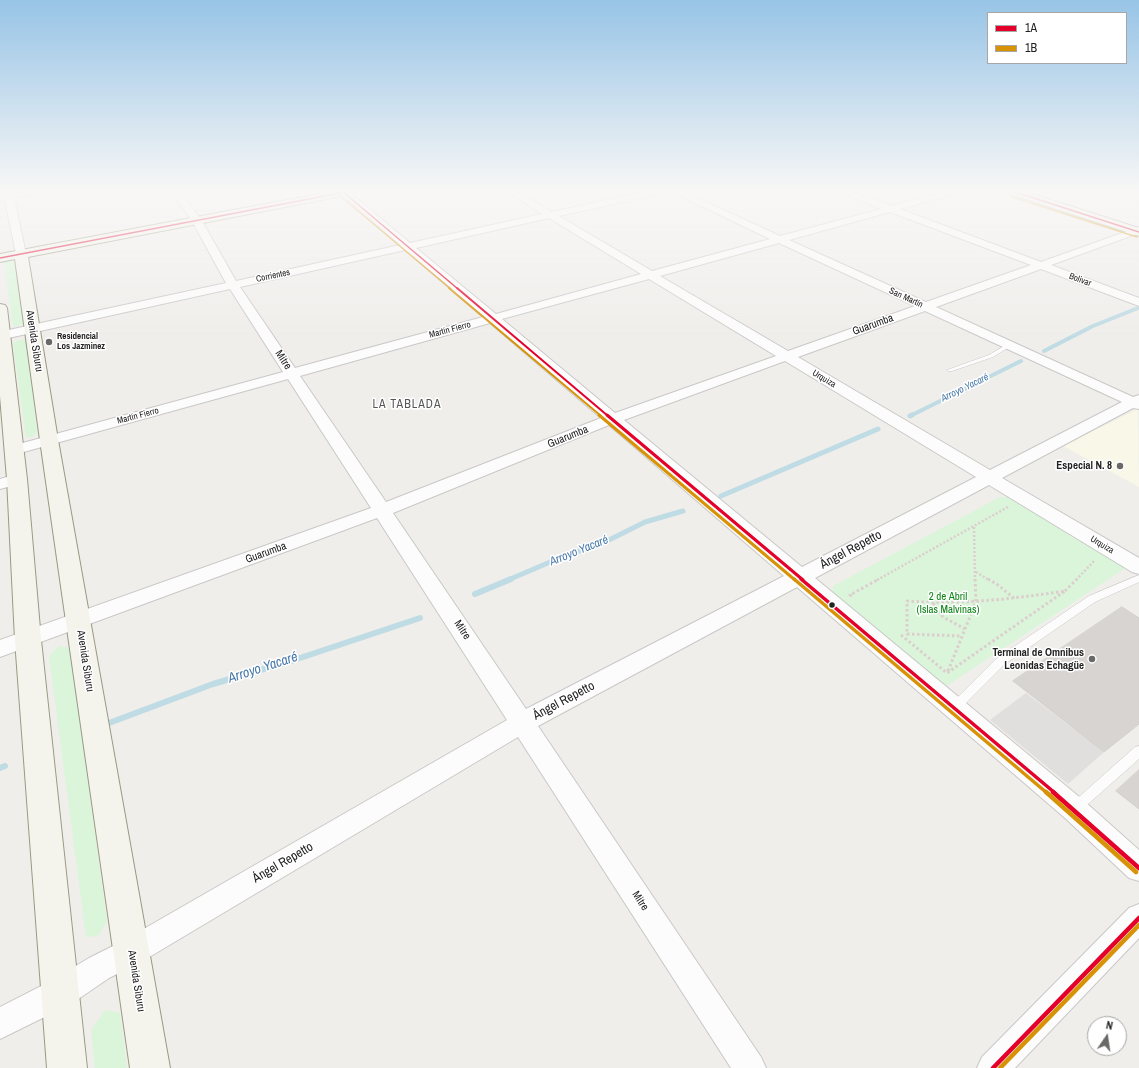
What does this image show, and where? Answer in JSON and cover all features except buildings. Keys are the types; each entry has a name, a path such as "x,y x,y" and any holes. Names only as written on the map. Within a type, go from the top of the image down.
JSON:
{"main road":[{"path":"11,256 92,241"},
{"name":"Avenida Siburu","path":"11,256 32,329 150,1068"},
{"path":"0,308 4,335 14,450 8,482 28,640 67,1068"}],"street":[{"path":"10,241 11,256"},
{"name":"Mitre","path":"208,241 233,285 750,1068"},
{"path":"401,241 1074,809 1139,868"},
{"name":"Corrientes","path":"4,335 435,241"},
{"name":"Urquiza","path":"593,241 1139,567"},
{"name":"Martín Fierro","path":"14,450 771,241"},
{"name":"San Martín","path":"782,241 1137,402"},
{"name":"Bolivar","path":"975,241 1139,302"},
{"name":"Guarumba","path":"0,649 383,510 612,419 1106,241"},
{"name":"Ángel Repetto","path":"0,1023 60,993 99,968 132,952 522,723 989,477 1137,402"},
{"path":"994,1068 1139,918"}],"lane":[{"path":"950,370 991,356 1009,345"},
{"path":"954,708 1004,658 1092,599 1139,578"},
{"path":"1074,809 1139,751"}],"path":[{"path":"850,595 1024,499"},
{"path":"947,672 976,602 974,527"},
{"path":"947,672 1065,591 1094,561"},
{"path":"975,572 998,584 1015,599"},
{"path":"845,590 856,599"},
{"path":"907,634 907,600 933,603 976,602 1015,599 1065,591"},
{"path":"933,603 943,617 965,629"},
{"path":"897,632 947,672"},
{"path":"903,637 907,634 962,636"}],"shaded area":[{"name":"Especial N. 8","path":"1138,409 1139,487 1063,446"},
{"path":"1026,693 1104,752 1068,784 990,720"}],"green space":[{"path":"15,261 23,323 18,326 13,326 4,263"},
{"path":"19,340 26,340 37,433 32,437 26,437 13,343"},
{"name":"2 de Abril (Islas Malvinas)","path":"1000,497 1011,497 1130,565 942,689 833,598 833,586"},
{"path":"59,646 70,648 107,922 98,936 86,937 49,656"},
{"path":"105,1010 120,1013 127,1068 95,1068 91,1030"}],"waterway":[{"name":"Arroyo Yacaré","path":"1044,351 1093,326 1138,308"},
{"name":"Arroyo Yacaré","path":"912,415 910,416 1021,361"},
{"name":"Arroyo Yacaré","path":"721,496 878,429"},
{"name":"Arroyo Yacaré","path":"508,580 569,554 597,546 645,522 683,511"},
{"name":"Arroyo Yacaré","path":"475,594 511,579"},
{"name":"Arroyo Yacaré","path":"109,723 213,684 294,660 420,618"},
{"name":"Arroyo Yacaré","path":"0,768 5,766"}],"transit line":[{"name":"1A","path":"0,258 90,241"},
{"name":"1B","path":"393,241 1071,813 1136,872"},
{"name":"1A","path":"401,241 1074,809 1139,868"},
{"name":"1A","path":"993,1068 1139,918"},
{"name":"1B","path":"1000,1068 1139,925"}],"place":[{"name":"Residencial Los Jazminez","path":"49,342"},
{"name":"Especial N. 8","path":"1120,466"},
{"name":"Terminal de Omnibus Leonidas Echagüe","path":"1092,659"}],"district":[{"name":"LA TABLADA","path":"407,405"}]}
